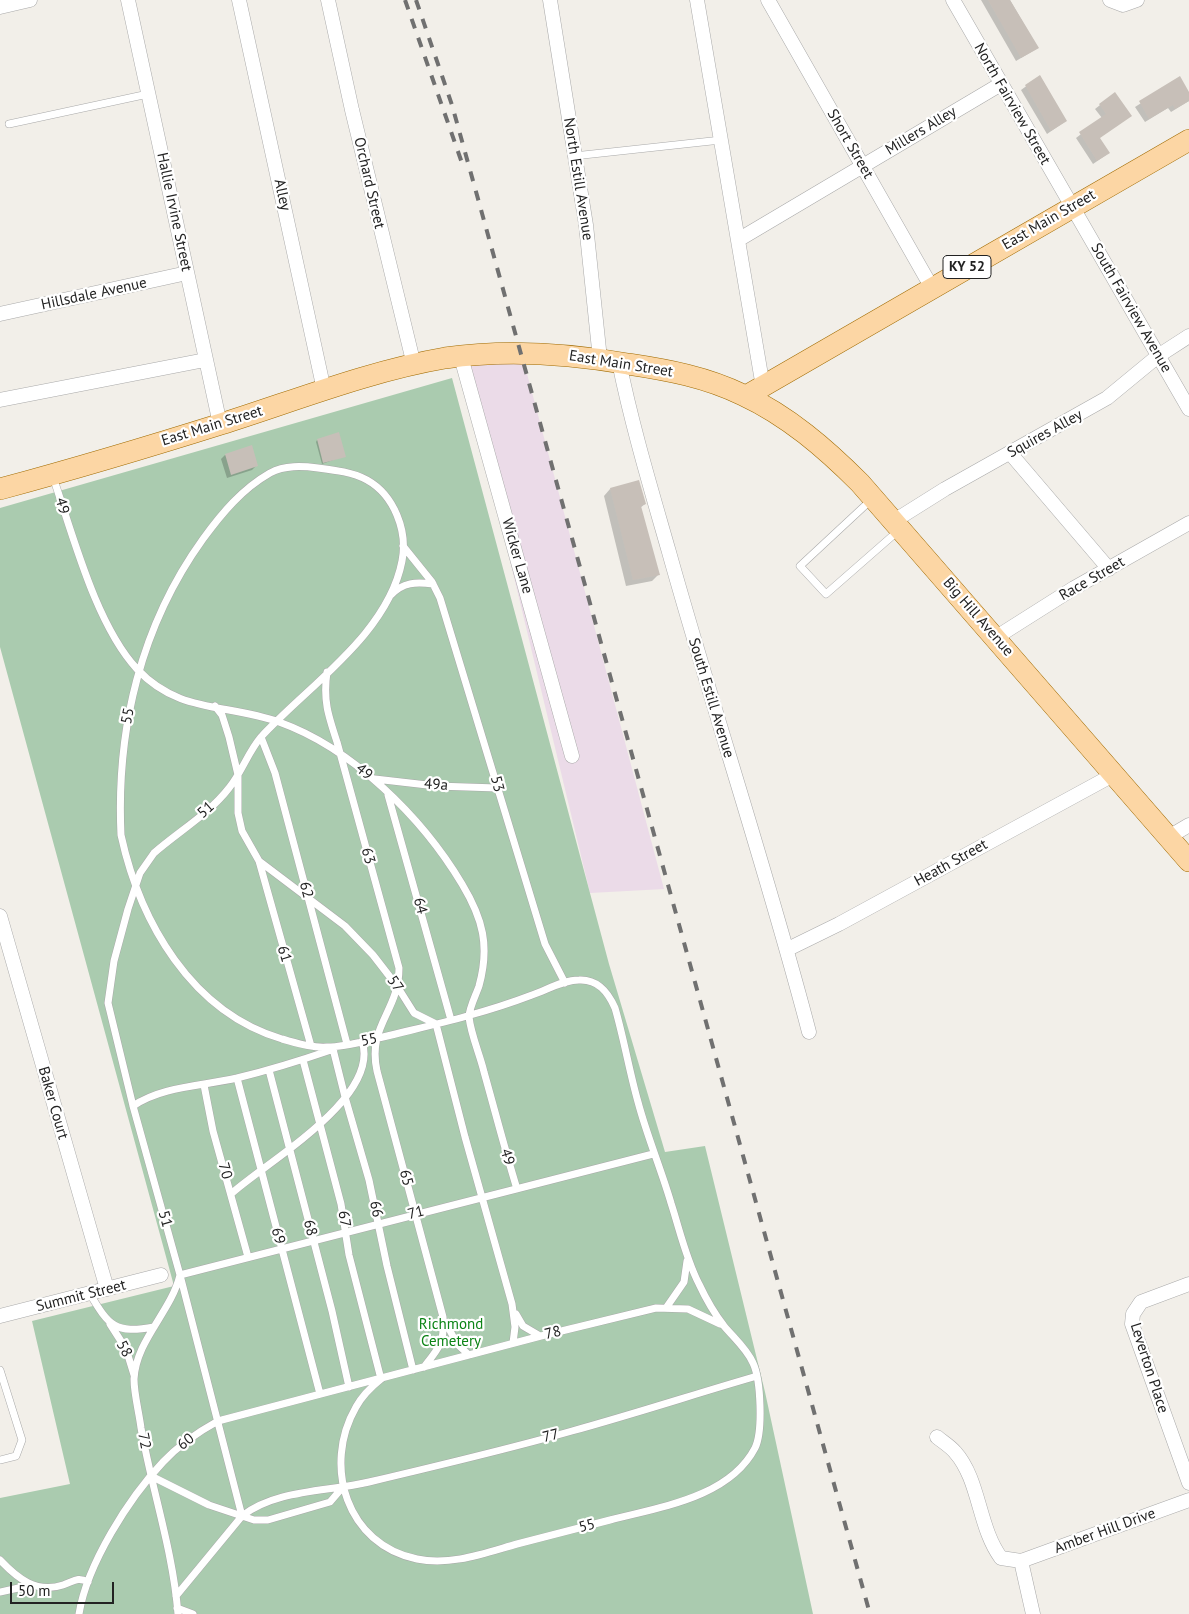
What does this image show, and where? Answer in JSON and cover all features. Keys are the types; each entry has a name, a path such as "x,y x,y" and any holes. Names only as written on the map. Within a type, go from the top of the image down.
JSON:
{"main road":[{"name":"East Main Street","path":"0,489 52,475 324,390 414,364 462,357 521,351 610,361 687,375 755,392 1189,140"},
{"name":"Big Hill Avenue","path":"755,392 831,454 874,498 1167,838 1189,861"}],"street":[{"path":"0,7 30,0"},
{"name":"Hallie Irvine Street","path":"128,0 220,424"},
{"name":"Alley","path":"239,0 324,390"},
{"name":"Orchard Street","path":"328,0 352,110 414,364"},
{"name":"North Estill Avenue","path":"550,0 592,266 610,361"},
{"path":"697,0 738,240 755,392"},
{"name":"Short Street","path":"768,0 932,288"},
{"name":"North Fairview Street","path":"953,0 1073,207"},
{"path":"1110,0 1122,5 1137,0"},
{"name":"Millers Alley","path":"738,240 1001,84"},
{"name":"South Fairview Avenue","path":"1073,207 1189,409"},
{"name":"Hillsdale Avenue","path":"0,314 187,274"},
{"name":"Squires Alley","path":"897,525 1010,453 1108,398 1158,356 1189,336"},
{"name":"Wicker Lane","path":"462,357 572,756"},
{"path":"0,400 205,360"},
{"name":"South Estill Avenue","path":"610,361 637,440 686,613 788,949 810,1032"},
{"path":"1010,453 1109,569"},
{"name":"Race Street","path":"996,638 1189,523"},
{"name":"Heath Street","path":"788,949 839,924 1113,774"},
{"path":"1167,838 1189,824"},
{"name":"Baker Court","path":"0,916 107,1290"},
{"name":"Summit Street","path":"0,1316 161,1275"},
{"name":"Leverton Place","path":"1189,1284 1140,1302 1133,1314 1132,1324 1189,1483"},
{"path":"937,1437 956,1452 969,1478 991,1545 1001,1558 1021,1561 1033,1614"},
{"name":"Amber Hill Drive","path":"1021,1561 1189,1500"}],"lane":[{"path":"9,124 148,94"},
{"path":"574,156 720,140"},
{"name":"51","path":"138,670 162,608 189,558 237,497 279,469 305,466 342,472 365,479 381,490 394,510 403,536 402,563 389,597 371,628 261,738 223,795 154,853 146,864 135,885 114,961 108,1003 133,1106 180,1275 242,1516"},
{"name":"49","path":"52,475 68,525 107,624 115,641 138,670 162,692 188,703 215,706 278,722 313,736 340,753 374,779 439,849 464,888 478,919 485,945 485,960 469,1016 498,1129 517,1189"},
{"path":"874,498 800,566 826,594 897,525"},
{"name":"53","path":"403,546 433,584 446,615 545,944 565,983"},
{"path":"389,597 405,585 416,582 433,584"},
{"name":"55","path":"138,670 123,750 120,797 121,835 135,885 157,935 170,956 208,996 242,1021 264,1033 311,1046 327,1047 362,1041 469,1016 565,983 580,980 602,987 610,996 623,1035 637,1101 653,1154 670,1200 686,1256 699,1285 725,1327 736,1338 752,1361 757,1376 759,1413 756,1446 738,1470 727,1479 701,1494 623,1517 467,1558 438,1562 424,1561 398,1554 374,1539 355,1518 342,1488 342,1448 350,1420 364,1395 380,1379"},
{"name":"63","path":"327,671 324,698 399,968 392,1005 379,1026 375,1038"},
{"name":"57","path":"215,706 225,723 238,775 238,813 242,831 259,861 345,926 397,986 414,1013 436,1024"},
{"name":"62","path":"261,738 275,773 347,1044"},
{"name":"49a","path":"374,779 436,786 498,788"},
{"name":"64","path":"387,792 451,1020"},
{"name":"61","path":"259,861 311,1046"},
{"path":"436,1024 512,1304 515,1327 513,1343"},
{"name":"65","path":"375,1038 374,1048 377,1071 443,1317 444,1333 441,1346 424,1367"},
{"path":"231,1194 320,1127 344,1096 364,1063 366,1054 362,1041"},
{"path":"133,1106 152,1096 269,1070 347,1044"},
{"name":"66","path":"333,1049 344,1096 369,1180 413,1370"},
{"name":"67","path":"302,1060 341,1204 349,1255 380,1379"},
{"name":"68","path":"269,1070 314,1240 349,1386"},
{"name":"69","path":"237,1078 320,1394"},
{"name":"70","path":"204,1085 206,1102 248,1257"},
{"name":"71","path":"180,1275 653,1154"},
{"name":"55","path":"666,1308 684,1282 686,1256"},
{"name":"72","path":"178,1611 134,1378 140,1355 154,1327 174,1296 180,1275"},
{"name":"58","path":"90,1294 131,1360 134,1378"},
{"path":"512,1304 523,1326 541,1336"},
{"name":"78","path":"380,1379 623,1315 666,1308 688,1309 703,1314 725,1327"},
{"name":"65","path":"443,1317 457,1344 469,1355"},
{"name":"58","path":"108,1322 124,1330 154,1327"},
{"path":"0,1370 22,1440 16,1456 0,1460"},
{"name":"77","path":"176,1596 242,1516 251,1509 274,1501 330,1488 342,1488 570,1432 757,1376"},
{"name":"60","path":"79,1614 88,1582 116,1528 164,1460 189,1439 218,1421 380,1379"},
{"path":"151,1476 202,1502 242,1516"},
{"name":"77","path":"242,1516 254,1520 268,1520 330,1502 342,1488"},
{"path":"0,1560 22,1580 32,1585"},
{"path":"0,1592 32,1585 52,1587 78,1578 88,1582"},
{"path":"178,1611 193,1614"}],"shaded area":[{"path":"521,351 664,889 590,893 461,357"}],"green space":[{"name":"Richmond Cemetery","path":"452,378 609,964 665,1152 705,1146 765,1392 813,1614 0,1614 0,1498 70,1484 32,1321 174,1286 0,647 0,508"}],"building":[{"path":"988,0 1010,0 1039,48 1021,58"},
{"path":"1040,75 1067,121 1051,131 1025,85"},
{"path":"1180,76 1189,92 1189,101 1175,109 1173,105 1149,119 1139,101"},
{"path":"1115,92 1132,116 1100,138 1110,153 1097,161 1079,132 1106,114 1099,104"},
{"path":"339,432 346,457 323,463 317,439"},
{"path":"252,445 258,466 231,475 225,454"},
{"path":"639,480 646,504 641,506 660,575 633,580 610,488"}],"railway":[{"path":"405,0 462,163"},
{"path":"416,0 452,105 870,1614"}]}
